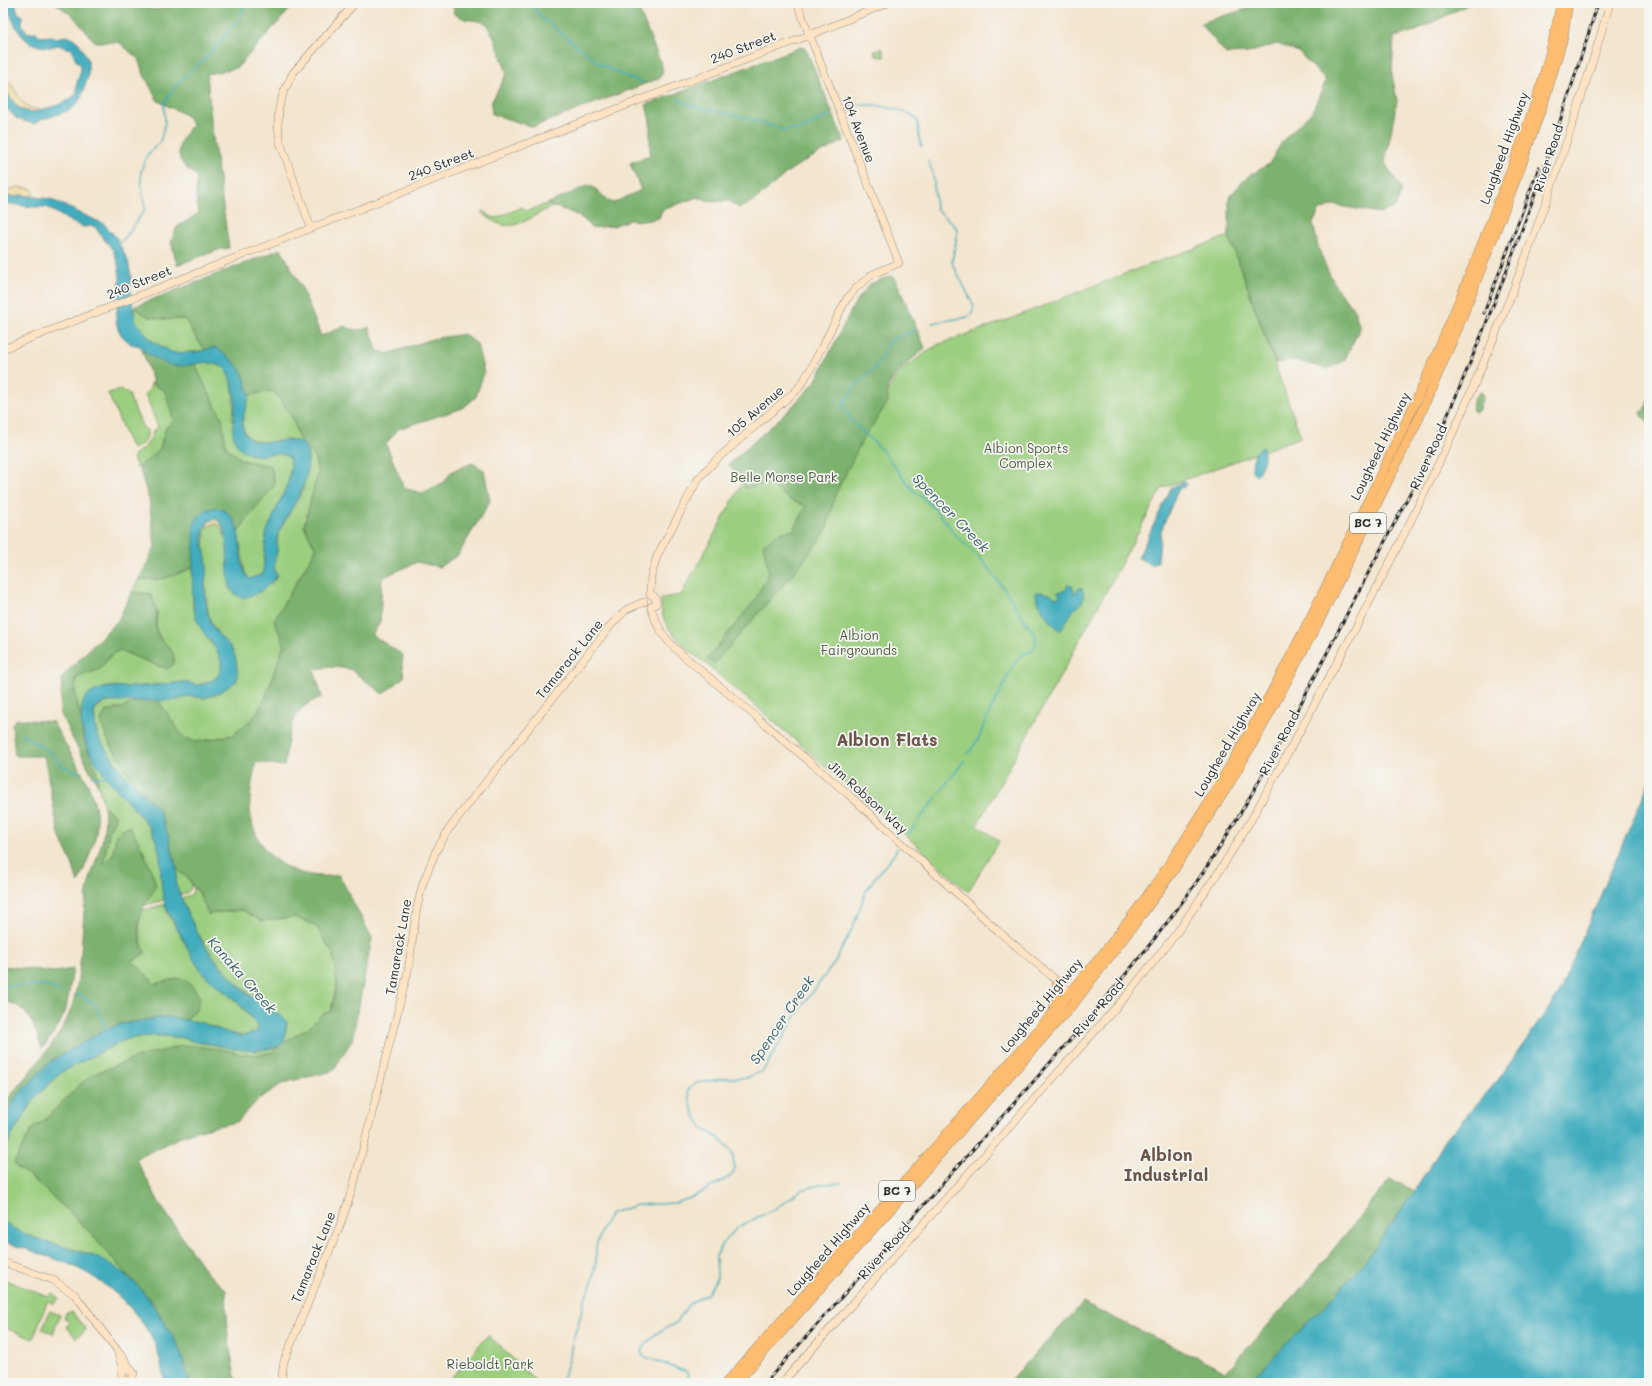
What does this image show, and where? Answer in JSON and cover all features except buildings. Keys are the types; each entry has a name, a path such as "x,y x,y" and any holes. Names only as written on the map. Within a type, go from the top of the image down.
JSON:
{"highway":[{"name":"Lougheed Highway","path":"726,1383 921,1164 1070,992 1137,909 1167,867 1222,780 1284,669 1348,544 1433,366 1456,313 1516,157 1546,72 1561,3"},
{"name":"Lougheed Highway","path":"736,1383 1040,1044 1078,999 1173,872 1229,784 1261,729 1318,623 1418,420 1459,325 1520,169 1546,95 1563,38 1568,3"},
{"path":"1054,1011 1057,1000 1057,982"}],"street":[{"path":"310,228 280,142 278,126 279,107 285,88 293,73 356,3"},
{"name":"104 Avenue","path":"797,3 900,263"},
{"name":"240 Street","path":"3,349 310,228 810,35 888,3"},
{"name":"River Road","path":"782,1383 1127,995 1178,931 1251,820 1411,521 1460,416 1514,287 1544,207 1592,63 1610,3"},
{"name":"105 Avenue","path":"650,594 651,576 657,556 698,479 717,460 798,389 809,372 846,300 856,288 873,274 900,263"},
{"path":"650,594 656,599 656,604 651,608 644,602 645,596 650,594"},
{"name":"Tamarack Lane","path":"281,1383 284,1361 340,1223 354,1184 408,971 419,897 432,860 443,838 455,820 611,625 630,607 644,602"},
{"name":"Jim Robson Way","path":"651,608 655,621 662,633 679,652 848,794 997,930 1078,999"},
{"path":"3,1262 53,1280 75,1295 118,1353 124,1357 134,1377"},
{"path":"118,1353 122,1378 126,1382 132,1380 134,1377"},
{"path":"122,1373 127,1370 134,1377"}],"green space":[{"path":"55,3 134,3 145,8 161,9 178,3 291,3 292,7 237,68 207,74 212,130 229,248 221,249 177,265 171,241 177,227 199,213 196,196 197,176 184,166 179,153 180,143 192,125 187,116 158,101 144,75 138,59 119,42 95,42 73,16"},
{"path":"453,3 636,3 662,66 663,72 660,78 533,127 492,114 491,103 507,73 494,37 485,22 465,19 454,14"},
{"path":"1266,3 1471,3 1416,31 1394,37 1392,74 1397,101 1385,163 1402,190 1395,207 1380,213 1334,205 1320,210 1313,223 1318,247 1327,269 1339,292 1354,309 1360,328 1344,361 1327,369 1294,360 1275,363 1229,236 1229,197 1247,177 1269,164 1283,140 1312,112 1326,81 1299,52 1277,44 1248,53 1226,54 1200,23"},
{"path":"801,47 806,49 844,141 792,169 753,201 739,208 729,201 711,202 697,197 662,210 659,218 644,221 629,220 613,226 591,228 577,215 547,204 589,185 596,189 604,198 613,203 641,190 630,163 650,155 650,121 646,105"},
{"path":"882,48 885,57 876,56 874,51"},
{"path":"547,204 557,207 546,210 521,223 508,226 495,222 481,212 483,211 496,218 522,207 527,211"},
{"path":"1229,236 1301,437 1162,488 1061,675 977,825 999,841 968,892 893,824 680,642 667,626 663,617 661,608 662,598 681,595 743,482 731,468 843,464 900,371 937,345"},
{"path":"281,249 302,288 321,336 345,326 357,330 369,327 377,350 387,354 432,339 464,334 477,344 484,373 476,397 463,408 398,429 386,444 404,488 422,493 444,482 451,472 472,463 484,470 490,501 458,555 439,567 417,562 382,578 380,622 372,635 403,655 402,664 404,677 383,694 350,669 334,667 314,669 322,697 302,708 296,716 289,734 284,766 256,762 251,792 250,810 253,827 259,841 268,853 280,863 293,870 323,876 339,875 372,938 352,1040 333,1071 283,1083 259,1099 237,1122 207,1128 184,1135 136,1159 160,1204 182,1237 207,1273 226,1290 228,1337 236,1383 190,1383 178,1346 153,1303 81,1223 29,1175 17,1168 14,1163 32,1129 45,1120 77,1087 94,1074 138,1057 185,1045 221,1049 241,1054 258,1055 272,1052 284,1042 307,1029 321,1015 331,1011 337,983 333,954 315,925 294,917 262,921 242,910 208,914 198,890 194,888 188,878 177,870 168,835 158,809 138,789 106,737 101,721 106,711 121,708 138,701 158,700 183,737 197,742 233,735 254,717 265,699 284,644 274,620 316,549 304,526 318,472 314,456 298,437 293,419 274,391 249,395 244,375 215,347 205,350 185,319 149,317 133,307"},
{"name":"Belle Morse Park","path":"890,276 895,278 925,348 898,371 887,388 888,402 862,441 836,493 826,531 799,567 714,664 707,659 755,600 769,572 763,545 778,533 794,530 806,506 790,500 774,487 764,484 745,488 741,476 728,465 789,410 815,382 855,303 870,284"},
{"path":"133,307 149,317 185,319 205,350 173,353 152,341 136,322"},
{"path":"142,350 157,359 176,366 195,363 202,380 222,418 226,447 241,460 271,466 275,485 255,508 238,532 235,522 228,513 204,512 195,523 193,567 173,576 160,579 139,579 155,547 149,500 139,467 160,449 166,427 174,421 165,391 154,385"},
{"path":"209,362 225,368 228,374 234,400 232,420 260,455 284,453 289,457 291,466 288,483 266,533 263,574 250,579 245,573 238,532 255,508 275,485 271,466 241,460 226,447 222,418 202,380 195,363"},
{"path":"151,383 165,391 174,421 162,439 160,449 137,469 133,457 134,454 147,444 154,429 156,430 158,427 145,394 150,389"},
{"path":"121,390 128,393 130,396 143,428 147,430 146,440 132,449 108,393"},
{"path":"274,391 293,419 298,437 314,456 318,472 304,526 316,549 274,620 284,644 265,699 254,717 233,735 197,742 183,737 158,700 177,700 190,696 204,698 215,695 237,681 229,645 212,625 208,611 205,583 207,567 204,550 205,528 216,523 225,535 228,554 230,590 272,583 278,575 275,573 274,558 277,552 278,533 304,488 292,439 266,442 258,441 251,439 246,434 243,427 243,413 249,395"},
{"path":"1480,392 1482,393 1483,398 1478,411 1476,412 1473,411 1472,408 1473,403 1476,396"},
{"path":"1649,399 1649,422 1641,416 1641,412 1645,410"},
{"path":"193,567 193,608 209,641 221,657 221,669 218,676 213,680 198,685 185,682 144,686 107,687 83,703 81,717 75,695 76,678 100,669 109,657 119,650 161,667 171,649 162,641 156,629 157,612 151,594 132,592 139,579 167,578"},
{"path":"132,592 151,594 157,613 156,627 158,634 160,639 170,649 174,658 174,664 168,669 119,650 109,657 100,669 76,678 75,695 81,717 82,734 96,769 98,785 60,713 62,677 118,620"},
{"path":"138,701 121,708 106,711 101,721 106,737 138,789 117,766 102,745 95,725 94,711 103,704 109,702"},
{"path":"19,719 53,722 84,776 90,790 95,804 97,819 96,834 78,883 73,866 59,835 44,756 15,756 12,724 15,720"},
{"path":"87,745 105,775 147,824 155,838 160,852 164,900 143,906 156,886 116,835 113,855 103,865 110,828 116,816 104,807 98,785 96,769"},
{"path":"104,807 116,816 110,828 103,864 113,855 116,835 129,826 145,855 156,886 142,910 140,918 139,933 145,953 133,961 155,984 181,979 190,984 200,997 197,1008 186,1020 166,1017 121,1024 51,1061 17,1096 5,1116 3,1115 3,1106 59,1034 71,1008 79,975 87,892 104,831"},
{"path":"177,870 188,878 192,884 188,892 185,894 180,895 176,885"},
{"path":"194,888 198,890 208,914 242,910 262,921 294,917 315,925 333,954 337,983 331,1011 321,1015 307,1029 284,1042 287,1022 279,1015 262,1006 243,989 221,966 194,927 181,898 191,895"},
{"path":"165,904 168,914 203,974 238,1003 256,1024 258,1028 256,1032 242,1035 228,1033 199,1022 186,1020 197,1008 180,978 155,984 133,961 145,953 140,932 140,911"},
{"path":"3,966 54,972 73,969 66,1010 59,1025 42,1049 30,1018 19,1007 12,1003 3,1001"},
{"path":"150,1035 185,1038 194,1042 256,1051 279,1047 272,1052 258,1055 241,1054 221,1049 138,1057 94,1074 77,1087 45,1120 32,1129 14,1163 17,1168 29,1175 81,1223 129,1276 92,1255 24,1234 3,1222 3,1154 11,1137 34,1099 62,1072 122,1041"},
{"path":"1390,1179 1415,1191 1358,1271 1249,1383 1008,1383 1083,1303 1226,1372 1311,1277"},
{"path":"3,1279 49,1297 52,1293 59,1298 54,1304 48,1300 33,1339 3,1327"},
{"path":"50,1311 60,1315 53,1334 42,1329"},
{"path":"72,1312 86,1330 76,1338 66,1326 70,1322 64,1318 66,1313"},
{"name":"Rieboldt Park","path":"488,1335 538,1383 447,1383"}],"sand":[{"path":"3,78 11,84 25,104 31,108 39,110 36,112 29,112 19,108 3,89"},
{"path":"17,187 31,189 34,192 32,196 21,195 14,197 3,194 3,189 11,190"},
{"path":"212,519 220,521 223,525 225,534 216,523 205,528"}],"water":[{"path":"5,3 15,3 18,13 23,16 22,25 28,33 36,32 40,37 52,36 56,38 66,36 73,38 79,43 88,60 88,77 81,98 76,105 68,111 41,120 34,124 17,119 3,105 3,89 19,108 29,112 36,112 69,100 77,93 76,86 81,69 81,65 76,61 72,49 59,45 48,47 38,46 30,43 24,38 15,25"},
{"path":"3,194 14,197 21,195 50,199 104,224 116,237 128,261 136,322 152,341 173,353 197,352 215,347 226,355 239,368 245,379 249,393 243,419 243,428 245,433 252,440 261,442 293,440 301,443 306,450 308,463 304,485 278,534 277,552 274,564 275,573 278,575 262,590 242,598 232,591 229,585 227,543 225,533 221,524 216,519 209,521 205,527 203,538 207,562 205,599 207,610 214,628 233,652 237,666 237,681 215,695 204,698 190,696 177,700 107,702 99,705 94,711 95,726 99,739 123,773 158,809 168,835 177,870 176,885 186,910 203,943 215,960 243,990 266,1009 279,1014 287,1022 284,1042 279,1046 268,1049 251,1050 195,1042 184,1038 168,1036 145,1036 122,1041 62,1072 48,1085 34,1099 11,1137 3,1154 3,1120 17,1096 51,1061 104,1030 121,1024 166,1017 200,1022 241,1036 256,1032 258,1028 243,1008 215,984 200,969 192,958 166,908 162,891 157,843 147,824 102,772 93,757 86,742 82,726 82,707 87,696 94,691 109,687 147,686 183,682 198,685 204,684 218,676 221,667 218,653 199,625 194,610 192,583 195,522 202,513 207,510 215,508 224,510 236,525 245,573 250,579 263,574 266,533 288,483 291,466 289,457 284,455 250,454 242,450 237,445 233,434 235,396 225,368 212,363 173,366 151,356 140,346 131,344 122,336 118,329 116,320 120,277 118,264 113,250 96,228 93,226 84,227 71,222 47,207 33,207 3,203"},
{"path":"1262,447 1264,458 1256,476 1252,471 1253,461 1255,454"},
{"path":"1184,481 1187,484 1179,489 1161,531 1158,561 1152,565 1138,558 1171,488"},
{"path":"1068,584 1072,586 1075,594 1079,588 1082,588 1083,600 1078,607 1075,608 1060,631 1044,613 1035,592 1048,593 1056,598 1060,596 1058,592 1066,590"},
{"path":"1649,782 1649,1383 1249,1383 1358,1271 1415,1191 1446,1139 1498,1080 1558,995"},
{"path":"3,1222 12,1228 31,1236 96,1257 121,1271 131,1279 149,1299 174,1339 179,1348 190,1383 165,1383 160,1358 155,1344 138,1317 116,1294 90,1275 76,1267 3,1241"}],"waterway":[{"path":"119,243 126,237 145,209 142,192 141,171 147,155 160,142 165,123 164,104 173,89 187,74 204,60 239,18 245,3"},
{"name":"Spencer Creek","path":"530,3 541,17 600,64 629,78 643,82"},
{"name":"Spencer Creek","path":"678,99 696,107 748,118 784,130 801,129 830,115"},
{"name":"Spencer Creek","path":"846,109 855,105 875,105 895,109 914,116 918,122 919,138 922,147"},
{"name":"Spencer Creek","path":"928,161 933,173 936,209 958,230 952,261 974,306 971,315 968,317 932,323"},
{"name":"Spencer Creek","path":"916,330 889,341 878,365 856,385 842,406 852,421 881,449 912,489 930,504 948,524 952,532 983,561 1005,590 1036,637 1036,644 1032,651 1023,654 1014,664 984,724 979,738 968,754"},
{"path":"21,734 50,752 63,766 80,773"},
{"name":"Spencer Creek","path":"940,792 964,761"},
{"path":"93,777 109,777"},
{"name":"Spencer Creek","path":"918,821 937,797"},
{"name":"Spencer Creek","path":"908,834 915,825"},
{"name":"Spencer Creek","path":"562,1383 584,1301 592,1283 596,1264 596,1246 602,1229 611,1213 637,1205 676,1203 695,1196 731,1176 735,1169 732,1152 719,1138 702,1128 693,1112 688,1092 689,1088 696,1083 727,1078 746,1078 763,1071 800,1009 835,962 853,927 866,891 898,848"},
{"path":"3,986 44,985 63,992"},
{"path":"76,993 95,1004 107,1029"},
{"path":"685,1383 688,1377 687,1372 643,1356 641,1351 660,1331 676,1323 689,1304 707,1294 717,1278 716,1256 726,1239 738,1227 773,1210 803,1189 823,1184 841,1183"}],"railway":[{"path":"765,1383 1056,1057 1113,989 1169,920 1220,846 1244,807 1288,728 1405,503 1456,396 1496,299 1550,152 1598,3"},
{"path":"1484,313 1539,167"}],"district":[{"name":"Albion Flats","path":"887,740"},
{"name":"Albion Industrial","path":"1166,1165"}],"park label":[{"name":"Albion Sports Complex","path":"1026,456"},
{"name":"Albion Fairgrounds","path":"859,642"}],"water label":[{"name":"Kanaka Creek","path":"242,975"}]}
